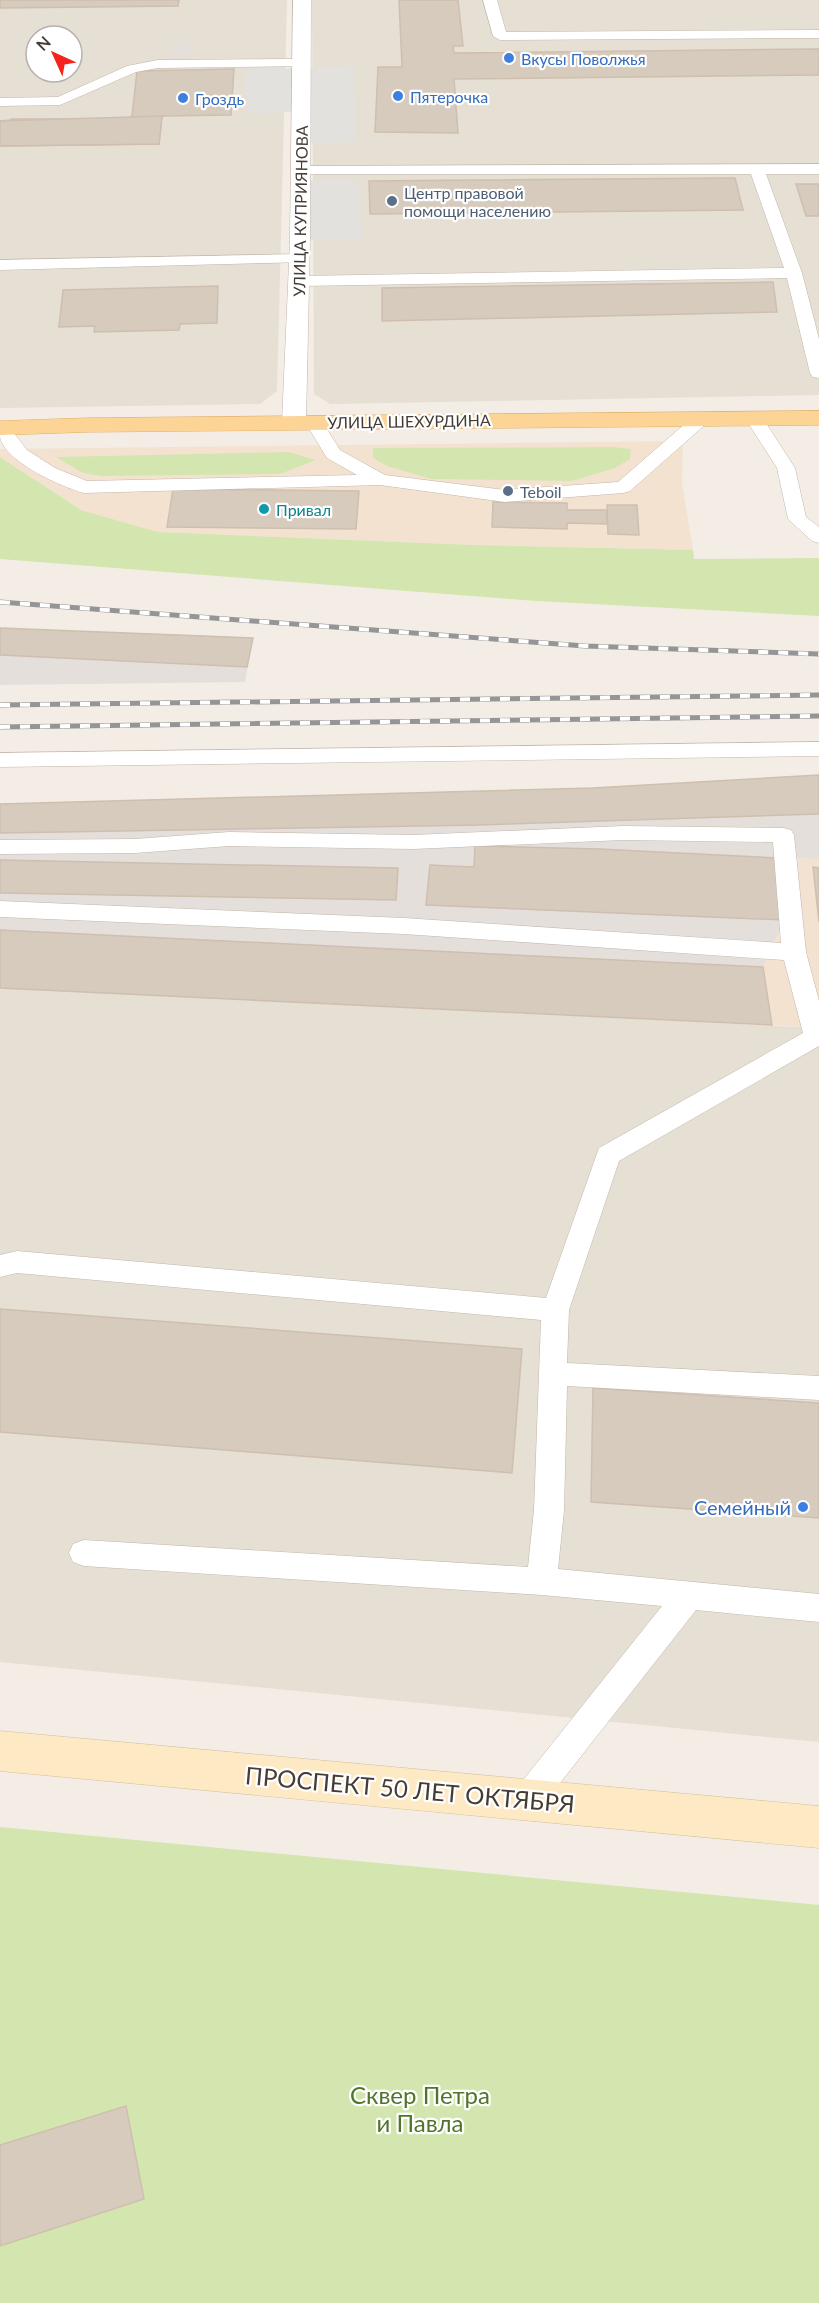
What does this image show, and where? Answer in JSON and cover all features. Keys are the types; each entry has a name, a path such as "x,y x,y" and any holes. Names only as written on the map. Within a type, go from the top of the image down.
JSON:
{"main road":[{"name":"УЛИЦА ШЕХУРДИНА","path":"1,428 304,422 819,418"},
{"name":"ПРОСПЕКТ 50 ЛЕТ ОКТЯБРЯ","path":"0,1751 819,1827"}],"street":[{"name":"УЛИЦА КУПРИЯНОВА","path":"302,0 300,280 304,422"}],"lane":[{"path":"490,0 500,36 819,34"},
{"path":"0,102 60,101 132,69 158,64 302,63"},
{"path":"757,169 794,273 819,374"},
{"path":"301,171 819,169"},
{"path":"0,265 300,259"},
{"path":"300,280 794,273"},
{"path":"797,291 819,290"},
{"path":"754,418 786,468 797,519 819,537"},
{"path":"1,428 21,454 49,472 84,487 380,480 505,496 623,487 701,419"},
{"path":"304,422 333,454 380,480"},
{"path":"0,760 819,749"},
{"path":"0,847 135,846 230,839 413,842 623,832 783,835 794,952 818,1035 608,1155 555,1310 549,1510 542,1581"},
{"path":"0,909 404,926 794,952"},
{"path":"0,1266 17,1263 555,1310"},
{"path":"554,1374 819,1388"},
{"path":"84,1553 542,1581 819,1608"},
{"path":"527,1800 689,1596"}],"shaded area":[{"path":"0,0 287,0 277,391 260,404 0,408"},
{"path":"312,0 819,0 819,395 330,404 314,394"},
{"path":"173,42 194,42 191,57 169,56"},
{"path":"354,66 355,142 301,143 301,111 248,114 244,70"},
{"path":"358,179 362,239 300,240 301,181"},
{"path":"683,441 682,483 693,550 473,545 158,532 81,510 0,457 0,449"},
{"path":"0,628 253,638 245,682 0,685"},
{"path":"819,775 819,859 779,858 784,920 763,967 772,1025 0,988 0,804 593,788"},
{"path":"779,858 819,859 819,1028 772,1025 763,967 784,920"},
{"path":"0,988 819,1028 819,1742 0,1662"}],"green space":[{"path":"613,447 631,449 630,459 615,468 572,481 431,479 387,466 373,458 373,448"},
{"path":"289,452 316,460 280,474 101,476 83,473 56,457"},
{"path":"0,457 81,510 158,532 473,545 693,550 694,559 819,558 819,616 536,601 0,559"},
{"name":"Сквер Петра и Павла","path":"0,1827 819,1905 819,2303 0,2303"}],"building":[{"path":"0,0 179,0 178,6 0,8"},
{"path":"399,0 458,0 463,46 453,46 454,53 819,49 819,75 454,79 458,133 375,132 378,67 402,67"},
{"path":"234,69 231,115 162,116 159,144 0,146 0,121 11,119 126,119 132,116 137,71"},
{"path":"162,116 159,144 0,146 0,121"},
{"path":"735,178 743,210 370,214 369,181"},
{"path":"796,184 819,184 819,216 806,216"},
{"path":"773,282 777,312 382,321 382,288"},
{"path":"218,286 217,323 180,324 179,330 94,332 95,326 59,327 63,290"},
{"name":"Привал","path":"173,489 359,491 356,529 167,527"},
{"path":"493,502 567,503 567,510 607,510 607,524 567,523 567,529 492,527"},
{"path":"607,505 637,505 639,535 608,534"},
{"path":"0,628 253,638 247,667 0,655"},
{"path":"819,775 819,814 480,825 0,833 0,804 593,788"},
{"path":"475,846 600,849 779,858 784,920 426,905 430,865 474,867"},
{"path":"0,860 398,868 396,900 0,893"},
{"path":"813,867 819,868 819,922"},
{"path":"0,930 763,967 772,1025 0,988"},
{"path":"0,1309 522,1349 512,1473 0,1432"},
{"path":"593,1388 819,1403 819,1518 591,1502"},
{"path":"126,2106 144,2199 0,2246 0,2145"}],"railway":[{"path":"0,602 585,646 819,654"},
{"path":"0,705 819,695"},
{"path":"0,727 819,716"}],"place":[{"name":"Вкусы Поволжья","path":"509,58"},
{"name":"Пятерочка","path":"398,96"},
{"name":"Гроздь","path":"183,98"},
{"name":"Центр правовой помощи населению","path":"392,201"},
{"name":"Teboil","path":"508,491"},
{"name":"Привал","path":"264,509"},
{"name":"Семейный","path":"803,1507"}]}
